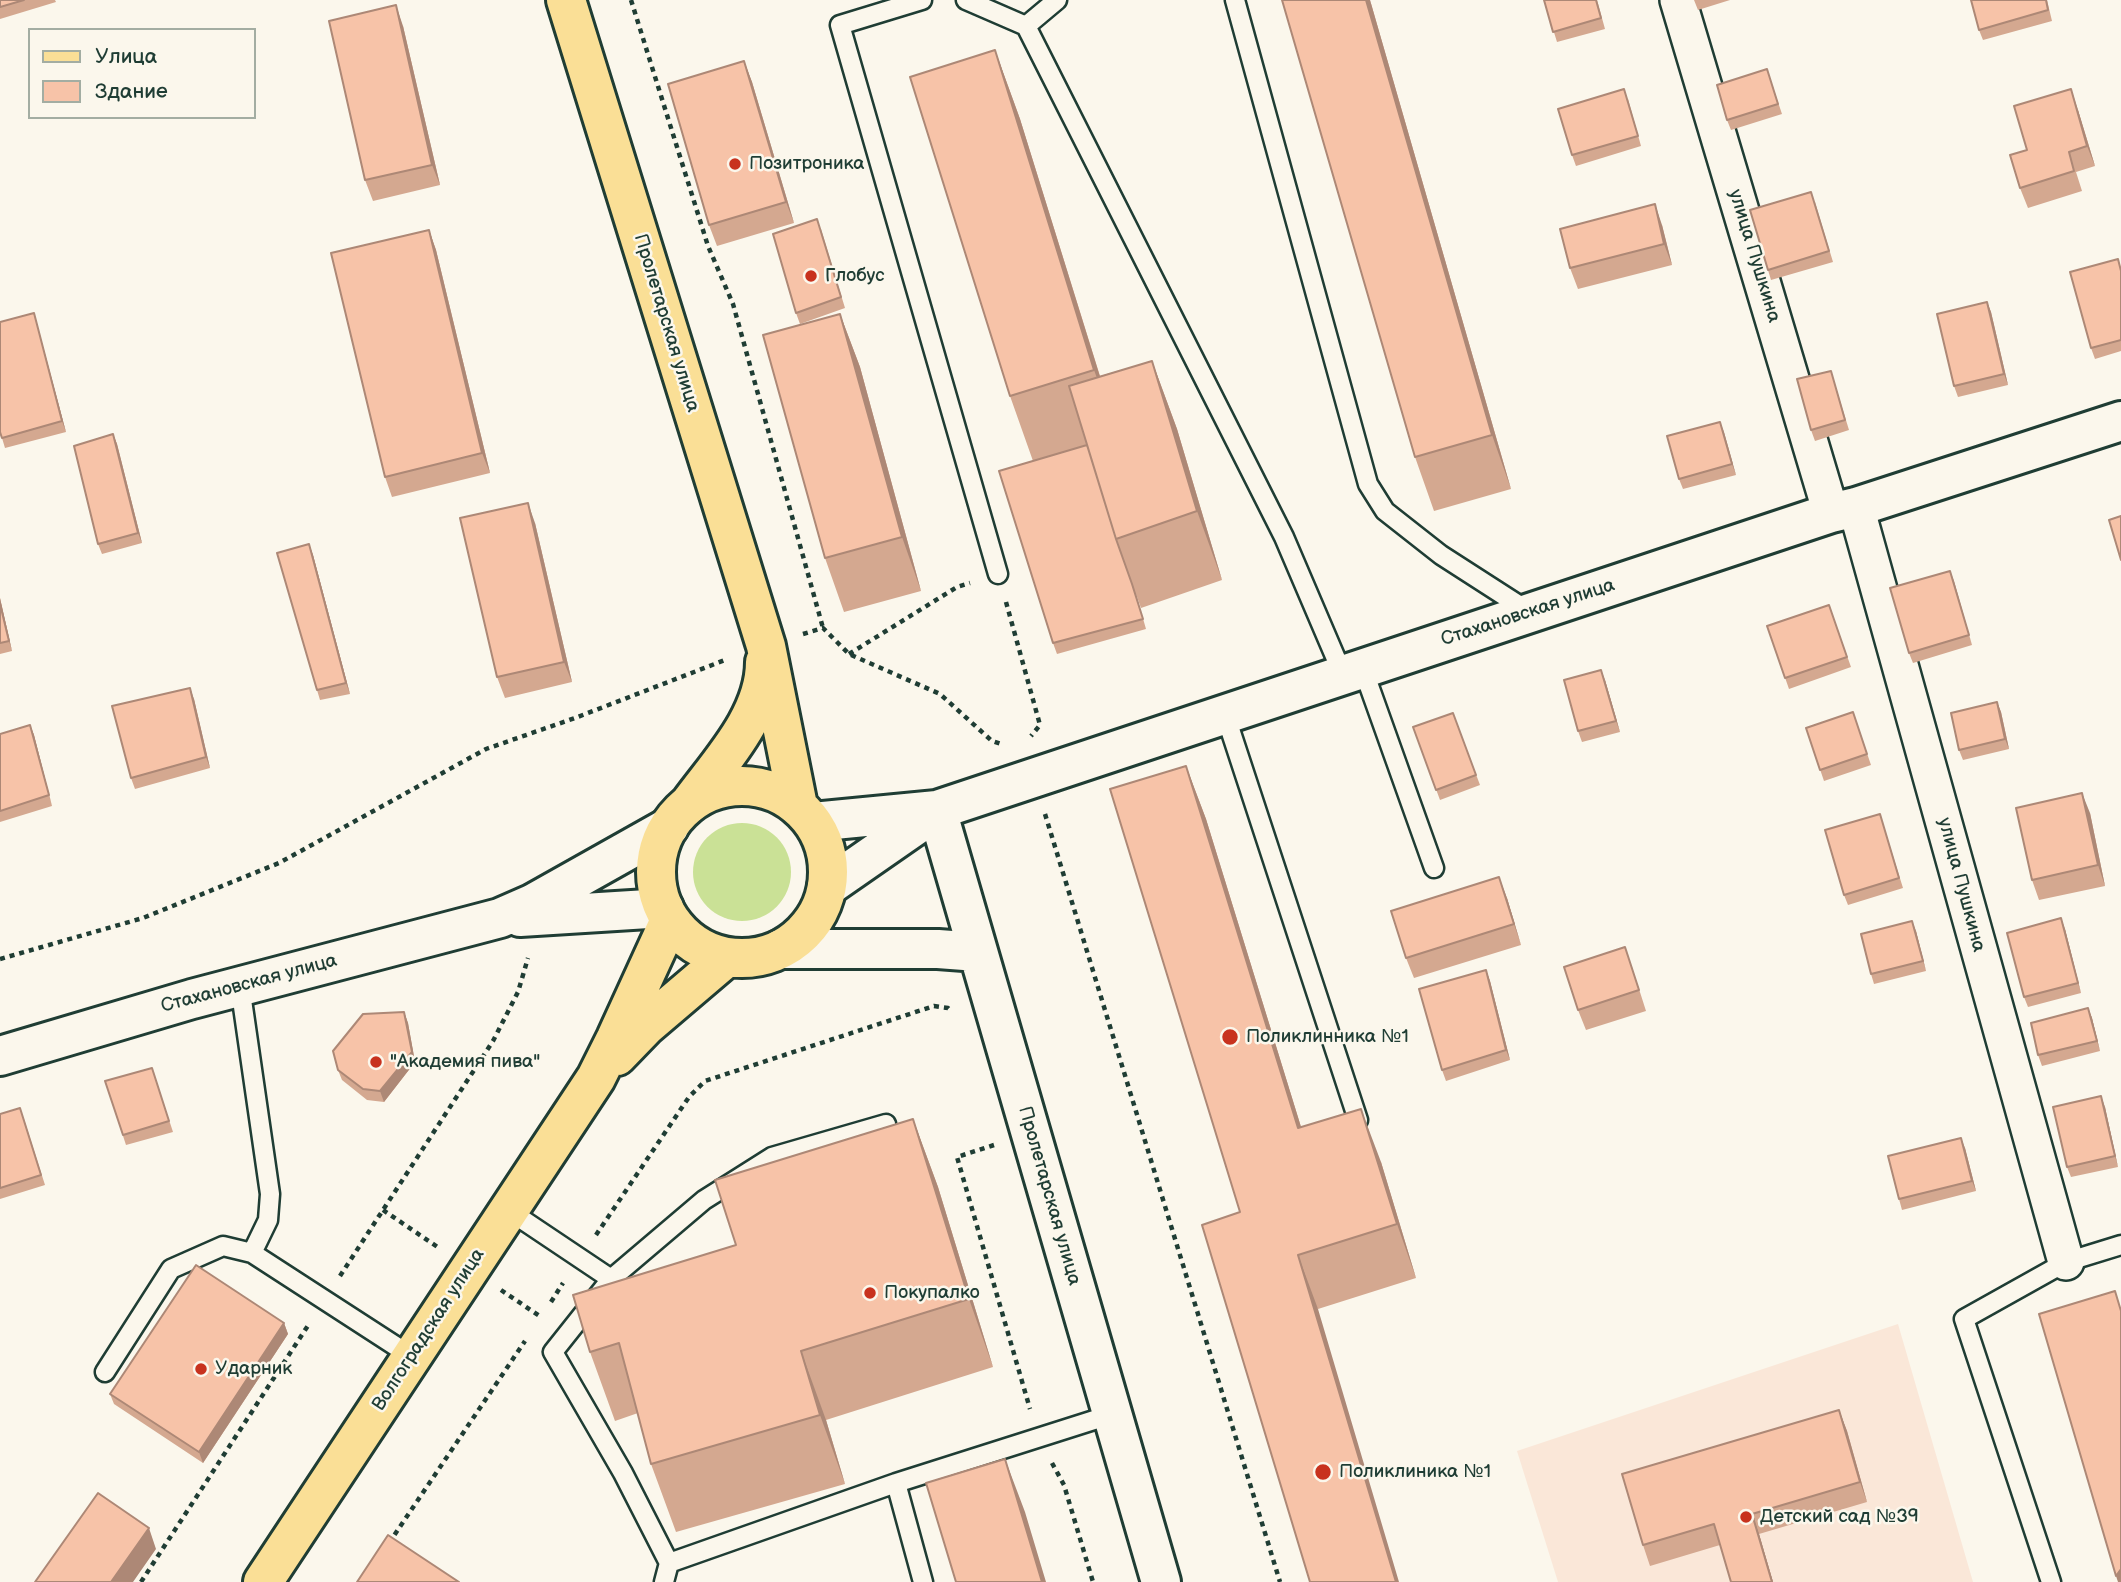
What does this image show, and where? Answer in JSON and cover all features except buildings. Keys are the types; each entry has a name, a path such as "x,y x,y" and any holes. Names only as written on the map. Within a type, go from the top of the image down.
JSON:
{"main road":[{"name":"Пролетарская улица","path":"566,0 766,646 805,814"},
{"name":"Пролетарская улица","path":"680,815 742,730 758,701 765,673 766,646"},
{"path":"734,786 758,787 781,794 805,814 822,840 828,864 827,887 820,910 806,930 781,949 751,958 727,957 705,951 686,937 667,914 656,881 658,853 680,815 711,792 734,786"},
{"name":"Волгоградская улица","path":"263,1582 596,1078 617,1038 667,914"},
{"name":"Волгоградская улица","path":"596,1078 646,1026 727,957"}],"street":[{"name":"улица Пушкина","path":"1678,0 1843,510 2066,1262"},
{"name":"Стахановская улица","path":"827,887 937,810 1029,762 1225,714 2121,421"},
{"name":"Стахановская улица","path":"805,814 937,810"},
{"name":"Пролетарская улица","path":"937,810 1161,1582"},
{"name":"Стахановская улица","path":"0,1056 240,986 500,918 532,904 680,815"},
{"name":"Стахановская улица","path":"500,918 667,914"},
{"path":"781,949 938,949 978,952"}],"lane":[{"path":"922,0 840,25 998,574"},
{"path":"966,0 1026,26 1353,672 1433,868"},
{"path":"1026,26 1057,0"},
{"path":"1235,0 1368,484 1385,511 1404,526 1441,555 1531,612"},
{"path":"1225,714 1358,1120"},
{"path":"240,986 270,1194 268,1220 252,1253"},
{"path":"664,1582 669,1563 623,1473 553,1352 611,1279 704,1200 772,1157 886,1124"},
{"path":"508,1210 611,1279"},
{"path":"106,1372 171,1269 223,1245 252,1253 411,1356"},
{"path":"2051,1582 1964,1319 2066,1262 2121,1245"},
{"path":"669,1563 896,1483 1113,1414"},
{"path":"896,1483 923,1582"}],"path":[{"path":"631,0 708,246 733,304 823,628 849,654 940,694 992,741 1013,748 1029,762 1280,1582"},
{"path":"849,654 957,587 998,574 1040,724 1029,762"},
{"path":"0,959 143,918 279,863 485,750 766,646 823,628"},
{"path":"533,1328 689,1097 705,1081 934,1006 948,1008 954,1013"},
{"path":"991,1133 994,1145 957,1157 1039,1438 1064,1485 1093,1582"},
{"path":"384,1550 526,1339"}],"shaded area":[{"name":"Детский сад №39","path":"1898,1324 1973,1582 1558,1582 1517,1451"}],"green space":[{"path":"742,823 761,827 776,838 787,853 791,872 787,891 776,906 761,917 742,921 723,917 708,906 697,891 693,872 697,853 708,838 723,827"}],"place":[{"name":"Позитроника","path":"735,164"},
{"name":"Глобус","path":"811,276"},
{"name":"Поликлинника №1","path":"1230,1037"},
{"name":"\"Академия пива\"","path":"376,1062"},
{"name":"Покупалко","path":"870,1293"},
{"name":"Ударник","path":"201,1369"},
{"name":"Поликлиника №1","path":"1323,1472"},
{"name":"Детский сад №39","path":"1746,1517"}]}
